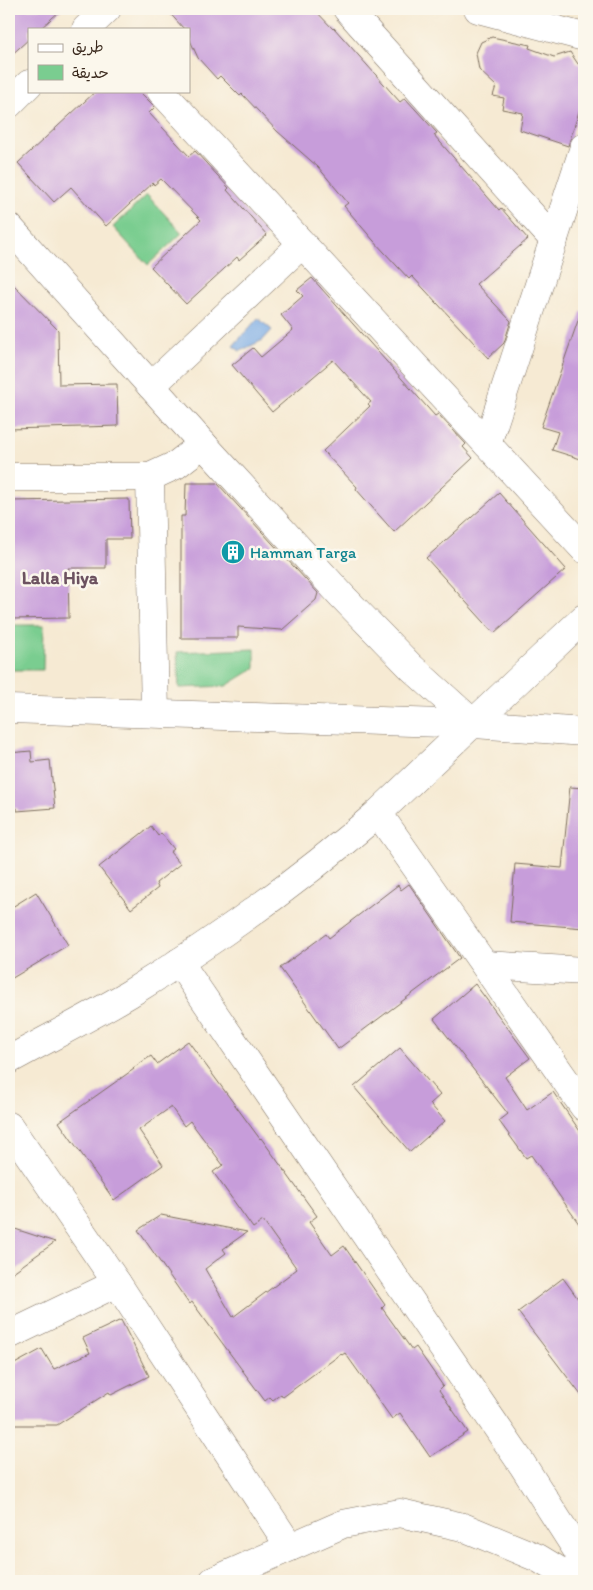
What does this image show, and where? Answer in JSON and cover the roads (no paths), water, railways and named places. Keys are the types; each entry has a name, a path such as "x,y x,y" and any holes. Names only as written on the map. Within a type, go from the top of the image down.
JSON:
{"street":[{"path":"347,9 554,240"},
{"path":"478,9 584,37"},
{"path":"9,104 28,85"},
{"path":"162,92 584,549"},
{"path":"487,444 584,147"},
{"path":"9,227 342,596 411,667 474,724"},
{"path":"151,386 302,244"},
{"path":"9,477 150,477 176,465 203,444"},
{"path":"150,477 155,713"},
{"path":"9,1060 128,994 179,962 249,914 343,844 474,724 584,618"},
{"path":"9,709 474,724 584,732"},
{"path":"378,813 584,1107"},
{"path":"179,962 516,1456 584,1561"},
{"path":"485,965 584,971"},
{"path":"9,1126 117,1283 290,1548"},
{"path":"9,1335 117,1283"},
{"path":"213,1581 343,1524 400,1513 463,1527 538,1558 576,1581"}],"water":[{"path":"258,318 272,330 263,340 240,351 233,346"}],"place":[{"name":"Hamman Targa","path":"233,552"}],"district":[{"name":"Lalla Hiya","path":"60,578"}]}
